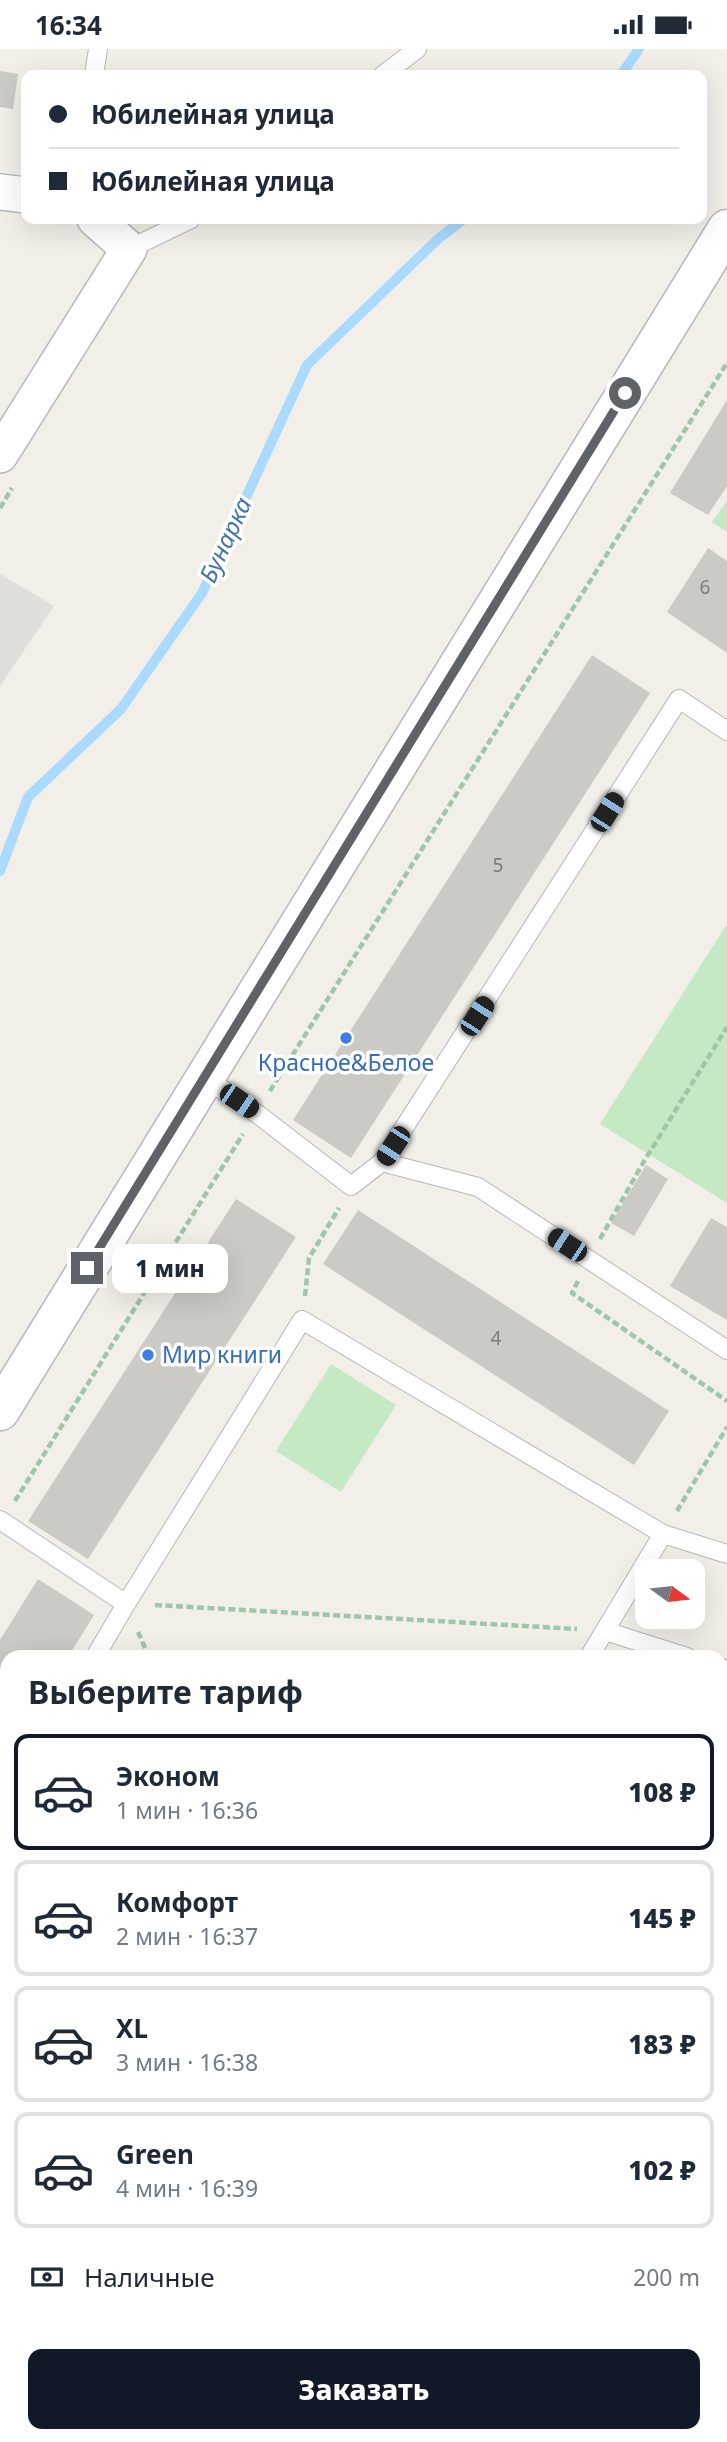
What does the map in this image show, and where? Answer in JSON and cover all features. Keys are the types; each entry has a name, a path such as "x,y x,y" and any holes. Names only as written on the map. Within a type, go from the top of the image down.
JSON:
{"street":[{"path":"0,192 21,194"},
{"path":"0,455 128,250 100,224"},
{"path":"0,1411 727,229"}],"lane":[{"path":"95,70 98,49"},
{"path":"390,70 417,49"},
{"path":"128,250 181,224"},
{"path":"204,1077 256,1112 351,1186 382,1163 679,699 727,731"},
{"path":"382,1163 478,1187 727,1350"},
{"path":"99,1650 302,1320 663,1534 727,1553"},
{"path":"1,1521 126,1604"},
{"path":"593,1650 663,1534"},
{"path":"605,1631 665,1650"}],"path":[{"path":"1,1521 727,363"},
{"path":"727,1027 643,1163 572,1293 727,1401"},
{"path":"302,1320 309,1258 351,1186"},
{"path":"663,1534 727,1427"},
{"path":"126,1604 605,1631"}],"shaded area":[{"path":"0,574 54,606 0,686"}],"green space":[{"path":"727,501 727,532 712,522"},
{"path":"727,924 727,1203 600,1124"},
{"path":"331,1364 396,1405 341,1492 276,1451"}],"building":[{"path":"0,71 18,74 13,109 0,107"},
{"path":"727,400 727,486 708,515 670,493"},
{"path":"708,548 727,561 727,653 667,612"},
{"path":"592,655 650,693 351,1158 293,1120"},
{"path":"646,1165 668,1179 634,1236 611,1223"},
{"path":"236,1199 296,1237 88,1559 28,1521"},
{"path":"358,1210 669,1411 634,1465 323,1264"},
{"path":"711,1218 727,1227 727,1320 670,1286"},
{"path":"38,1579 94,1615 72,1650 0,1650 0,1640"}],"waterway":[{"name":"Бунарка","path":"624,70 639,49"},
{"name":"Бунарка","path":"0,871 28,797 121,709 202,593 307,365 438,239 458,224"}],"place":[{"name":"Красное&Белое","path":"346,1038"},
{"name":"Мир книги","path":"148,1355"}],"route":[{"path":"87,1268 625,393"}]}
